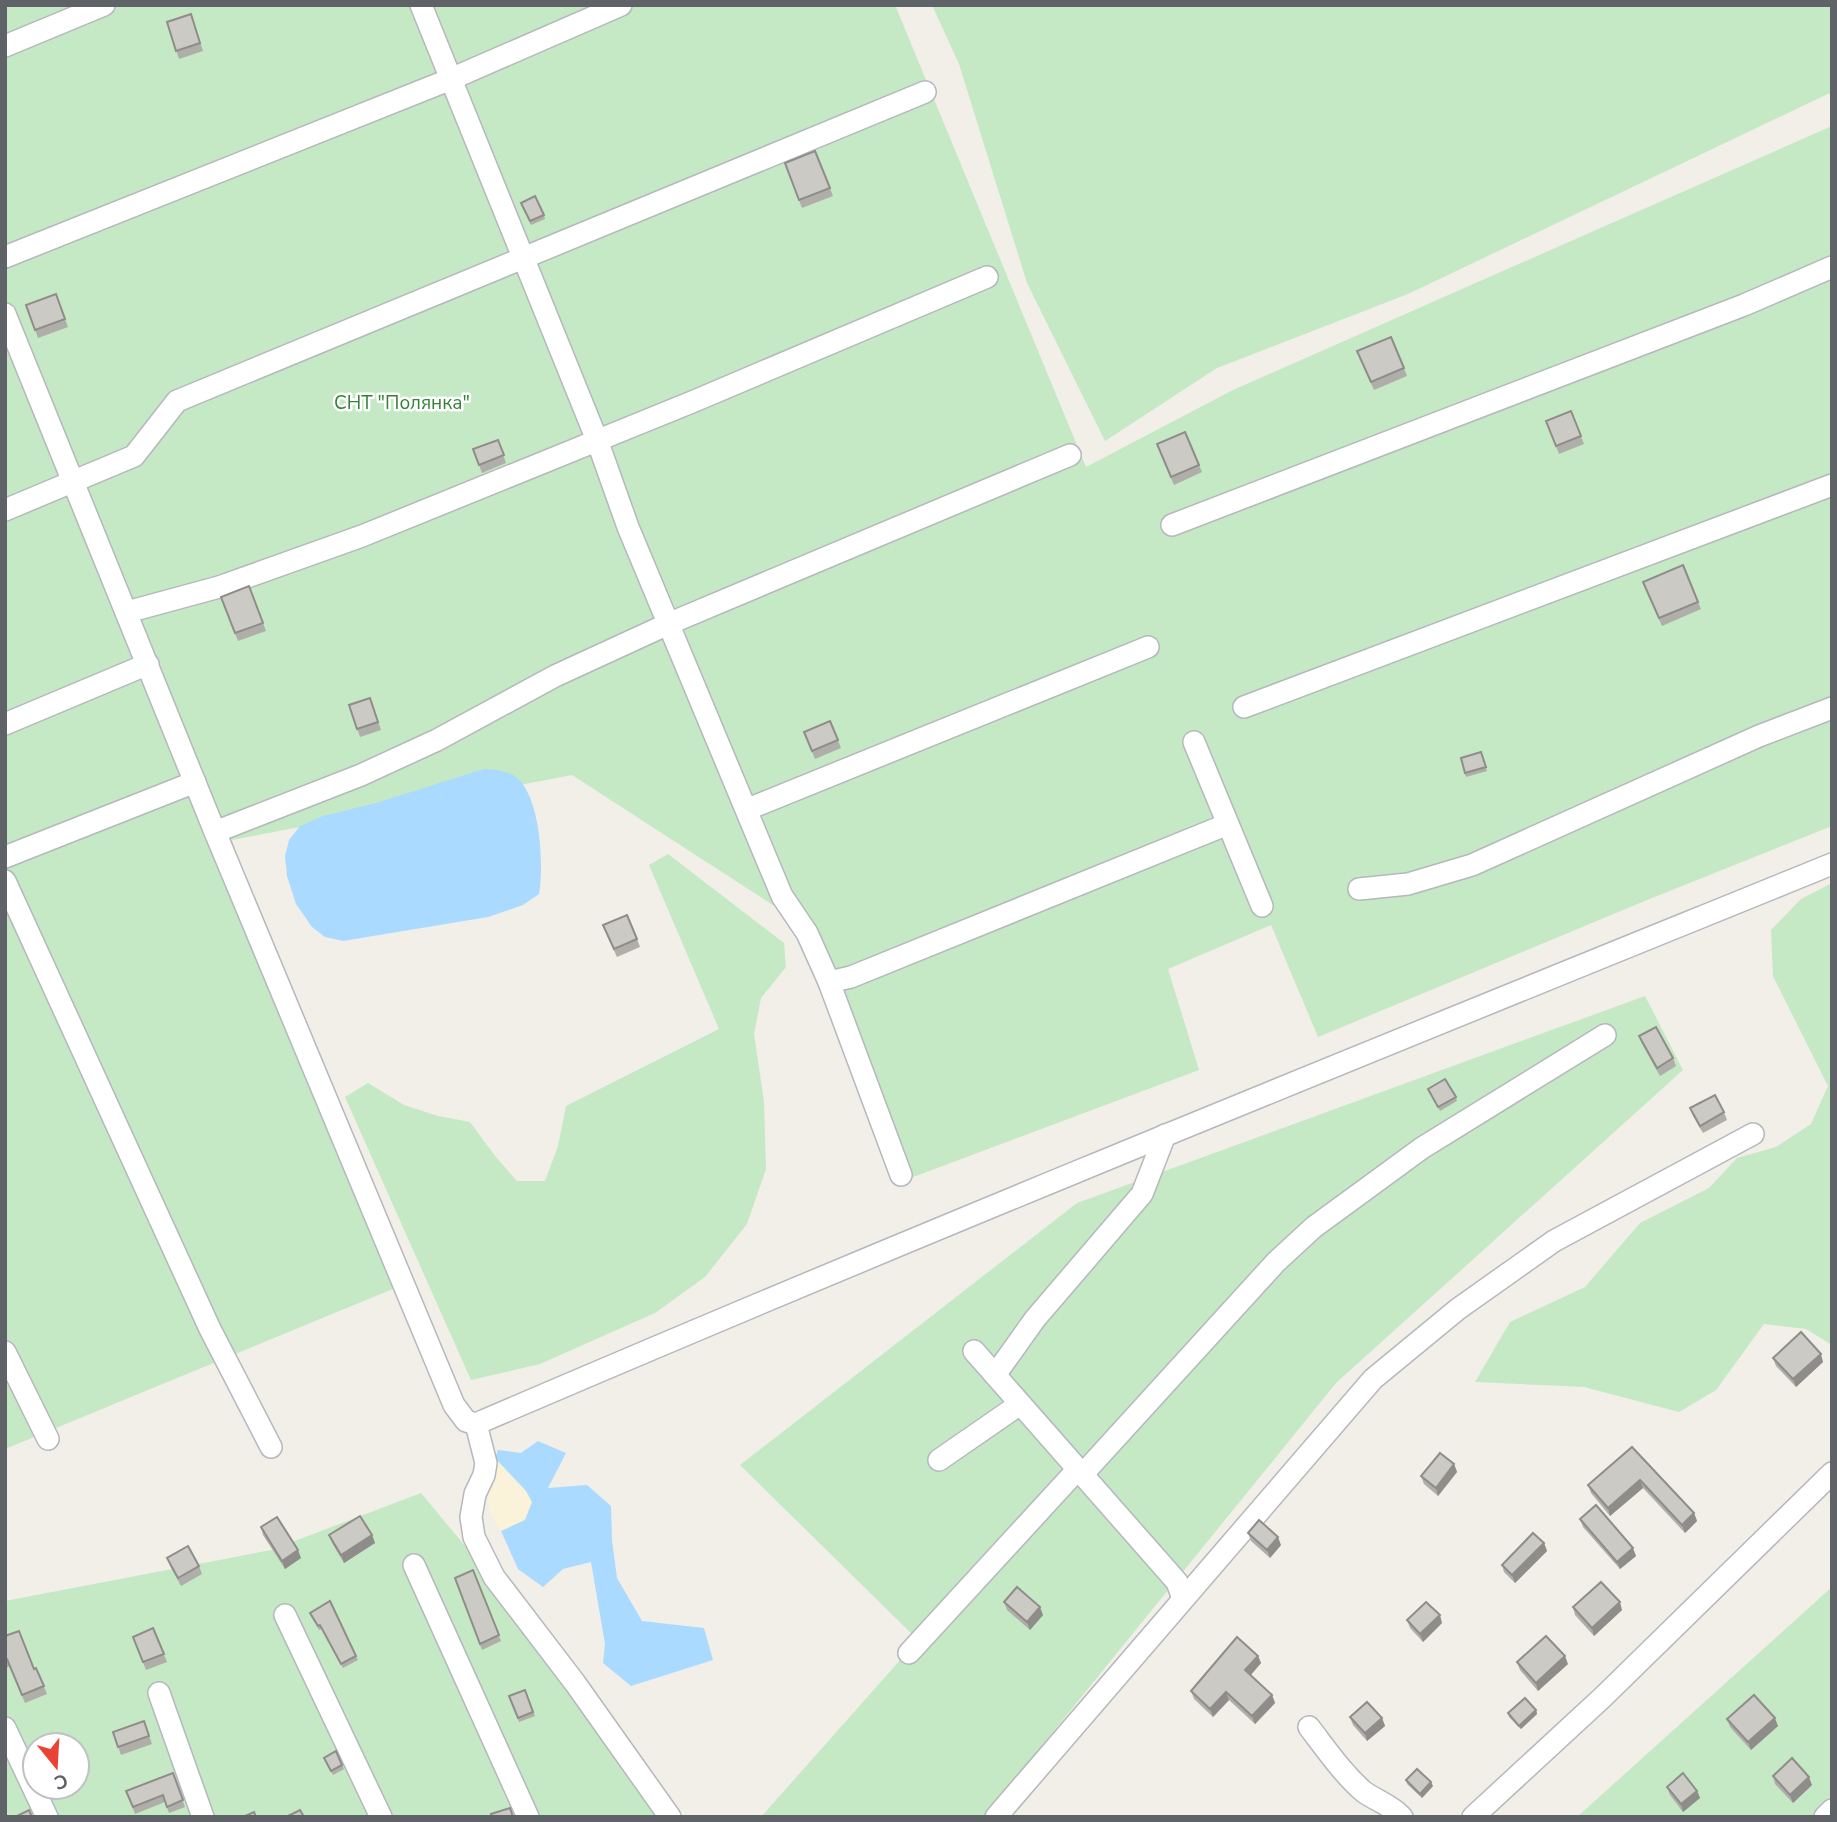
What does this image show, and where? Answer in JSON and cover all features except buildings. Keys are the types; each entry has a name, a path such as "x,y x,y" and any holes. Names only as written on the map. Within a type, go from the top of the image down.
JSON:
{"street":[{"path":"5,46 104,5"},
{"path":"421,5 597,440 628,527 668,624 748,809 782,896 807,933 829,982 901,1175"},
{"path":"5,257 451,79 621,5"},
{"path":"5,509 134,456 177,401 925,92"},
{"path":"1172,525 1719,315 1832,267"},
{"path":"127,612 219,587 362,536 987,277"},
{"path":"5,314 215,832 454,1405 466,1421 476,1424 691,1331 1832,864"},
{"path":"215,832 360,775 437,740 555,676 668,624 1070,456"},
{"path":"1244,707 1832,485"},
{"path":"748,809 1148,647"},
{"path":"5,724 148,664"},
{"path":"1359,889 1408,884 1472,865 1759,736 1832,708"},
{"path":"1194,742 1262,906"},
{"path":"5,857 195,782"},
{"path":"829,982 864,972 1228,824"},
{"path":"5,881 210,1329 271,1447"},
{"path":"909,1653 1276,1262 1314,1227 1422,1148 1605,1035"},
{"path":"996,1817 1373,1379 1458,1309 1555,1241 1753,1134"},
{"path":"995,1375 1035,1319 1142,1194 1166,1135"},
{"path":"974,1351 1177,1582 1183,1599"},
{"path":"5,1352 48,1439"},
{"path":"939,1460 1020,1404"},
{"path":"476,1424 486,1463 475,1494 471,1517 474,1537 494,1577 575,1683 670,1817"},
{"path":"1473,1817 1603,1697 1832,1473"},
{"path":"414,1565 528,1817"},
{"path":"285,1615 381,1817"},
{"path":"159,1693 203,1817"},
{"path":"1309,1727 1340,1767 1365,1792 1394,1809 1402,1817"},
{"path":"5,1728 47,1817"},
{"path":"1825,1817 1832,1810"}],"green space":[{"name":"СНТ \"Полянка\"","path":"5,5 895,5 1086,467 1233,390 1832,126 1832,826 1318,1037 1271,925 1168,969 1199,1070 897,1183 813,931 572,775 232,840 395,1288 5,1449"},
{"path":"932,5 1832,5 1832,92 1408,294 1217,368 1105,441 1027,283 959,64"},
{"path":"668,854 784,943 786,967 761,998 754,1034 764,1102 766,1169 747,1224 705,1277 655,1313 540,1364 471,1380 345,1097 368,1083 404,1105 438,1116 470,1122 517,1181 545,1181 558,1146 566,1106 719,1029 649,865"},
{"path":"1832,883 1832,1345 1806,1329 1764,1324 1716,1390 1679,1412 1584,1387 1475,1382 1510,1322 1585,1287 1640,1223 1709,1188 1737,1158 1776,1147 1811,1124 1828,1086 1773,976 1771,930 1801,899"},
{"path":"1645,996 1683,1070 1336,1383 984,1817 761,1817 918,1640 740,1465 1077,1203"},
{"path":"421,1493 611,1722 662,1817 5,1817 5,1601 271,1550"},
{"path":"1832,1587 1832,1817 1577,1817"}],"sand":[{"path":"495,1458 526,1491 532,1502 525,1520 501,1531 491,1512 488,1496"}],"water":[{"path":"484,769 516,777 531,800 541,850 539,894 523,905 488,917 343,941 325,937 312,927 296,904 287,876 285,856 289,840 300,826 323,816 376,803"},
{"path":"538,1441 566,1453 548,1488 587,1485 611,1506 617,1578 642,1621 704,1628 713,1660 631,1686 603,1663 605,1644 591,1562 563,1569 543,1587 518,1569 501,1531 525,1520 532,1502 526,1491 495,1458 498,1450 521,1453"}]}
